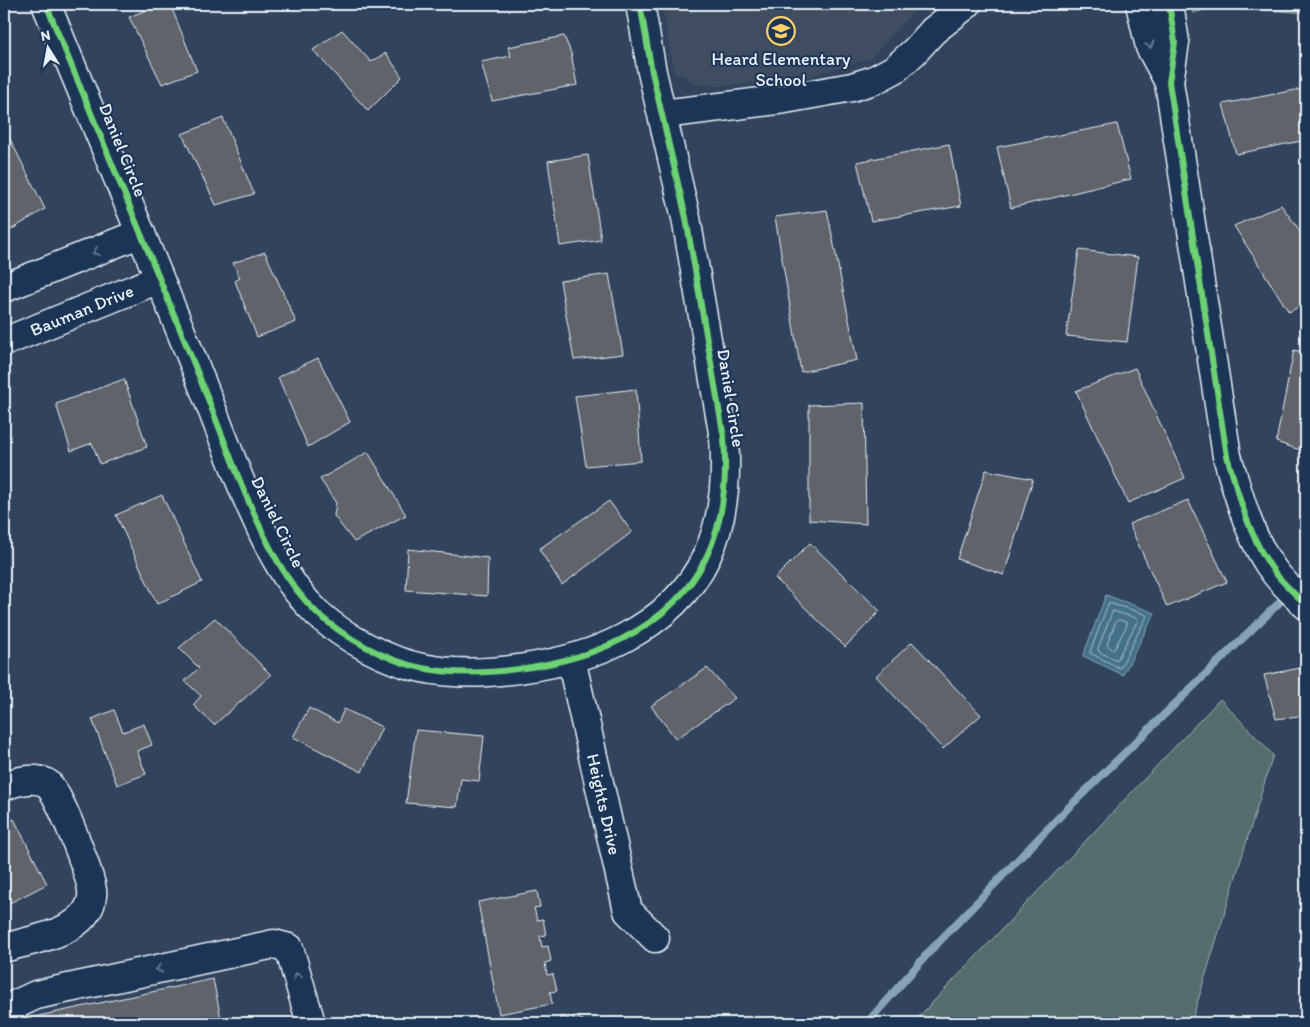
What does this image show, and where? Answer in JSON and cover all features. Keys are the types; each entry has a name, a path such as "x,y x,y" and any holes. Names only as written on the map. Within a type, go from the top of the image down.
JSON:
{"street":[{"name":"Daniel Circle","path":"46,4 141,233 232,461 265,538 281,568 296,590 319,615 343,634 381,654 422,668 452,671 514,669 572,660 620,640 648,624 682,596 705,561 722,514 725,488 724,438 686,218 652,72 640,4"},
{"path":"662,114 785,99 852,87 874,80 895,68 915,51 933,31 967,4"},
{"path":"1140,4 1150,47 1169,82"},
{"path":"1169,4 1175,42 1169,82 1228,456 1241,503 1258,545 1276,574 1306,605"},
{"path":"4,288 141,233"},
{"name":"Bauman Drive","path":"4,342 159,279"},
{"name":"Heights Drive","path":"572,660 628,911 655,938"},
{"path":"4,786 21,781 38,781 49,784 58,797 88,874 92,891 91,906 71,926 50,935 4,948"},
{"path":"4,1010 36,995 274,944 289,948 310,1023"}],"shaded area":[{"name":"Heard Elementary School","path":"662,4 920,4 871,58 797,80 718,86 695,84 684,76 674,74"}],"green space":[{"path":"1191,4 1306,4 1306,13 1219,6 1193,13"},
{"path":"1220,699 1273,755 1191,1023 913,1023"}],"water":[{"path":"1106,595 1155,613 1123,675 1083,656"}],"building":[{"path":"161,4 170,4 197,71 162,84 129,17"},
{"path":"342,30 371,62 386,53 402,77 368,111 313,50"},
{"path":"564,36 571,53 577,85 492,101 481,62 511,56 508,47"},
{"path":"1306,88 1306,140 1236,154 1223,104"},
{"path":"223,118 254,194 216,205 182,134"},
{"path":"1117,124 1131,179 1011,208 997,147"},
{"path":"7,133 45,209 4,234 4,134"},
{"path":"949,144 961,206 871,221 857,162"},
{"path":"588,155 601,240 560,246 548,161"},
{"path":"1281,205 1306,239 1306,303 1289,312 1234,226"},
{"path":"827,210 857,360 801,372 775,217"},
{"path":"1079,250 1138,257 1127,342 1066,336"},
{"path":"265,252 296,322 257,337 235,281 240,278 233,263"},
{"path":"609,274 623,354 574,360 560,281"},
{"path":"1294,350 1306,353 1306,452 1276,442"},
{"path":"318,358 350,422 308,447 278,377"},
{"path":"1135,368 1185,478 1128,503 1076,391"},
{"path":"124,379 147,447 100,464 92,443 71,451 56,404"},
{"path":"636,389 641,461 586,466 575,396"},
{"path":"864,403 866,524 809,520 809,405"},
{"path":"368,452 406,515 354,542 334,516 336,503 320,479"},
{"path":"986,470 1033,479 1004,575 957,559"},
{"path":"162,495 202,582 157,604 116,515"},
{"path":"1188,500 1227,582 1167,607 1129,524"},
{"path":"609,501 632,532 562,585 539,549"},
{"path":"810,543 880,611 845,647 775,578"},
{"path":"408,549 488,558 487,596 406,590"},
{"path":"215,618 271,675 214,725 193,705 201,696 185,681 199,668 179,648"},
{"path":"912,642 981,715 943,749 876,676"},
{"path":"1306,667 1306,715 1276,719 1264,675"},
{"path":"707,668 735,698 676,739 651,706"},
{"path":"309,708 338,723 344,709 382,727 362,772 293,737"},
{"path":"114,710 123,732 144,724 152,745 137,751 146,774 117,785 92,719"},
{"path":"416,730 484,736 479,781 461,779 457,807 406,803"},
{"path":"14,819 47,884 4,906 4,824"},
{"path":"537,891 540,907 534,908 537,920 543,919 546,935 540,936 542,947 548,946 551,961 545,963 547,975 553,974 557,991 550,992 552,1004 499,1014 478,902"},
{"path":"213,979 222,1023 30,1023 29,1018"},
{"path":"561,1016 572,1021 574,1016 589,1023 558,1023"}],"waterway":[{"path":"867,1023 930,951 1065,811 1283,599 1306,579"}],"cycle path":[{"path":"46,4 197,371 245,493 267,542 285,573 294,587 318,614 341,632 367,647 409,665 445,671 470,672 497,671 551,663 577,657 622,639 651,622 674,602 693,580 707,556 717,530 723,501 725,470 724,438 686,218 652,72 640,4"},
{"path":"1169,4 1175,42 1169,82 1227,456 1246,518 1259,547 1276,574 1306,605"}],"place":[{"name":"Heard Elementary School","path":"781,31"}]}
